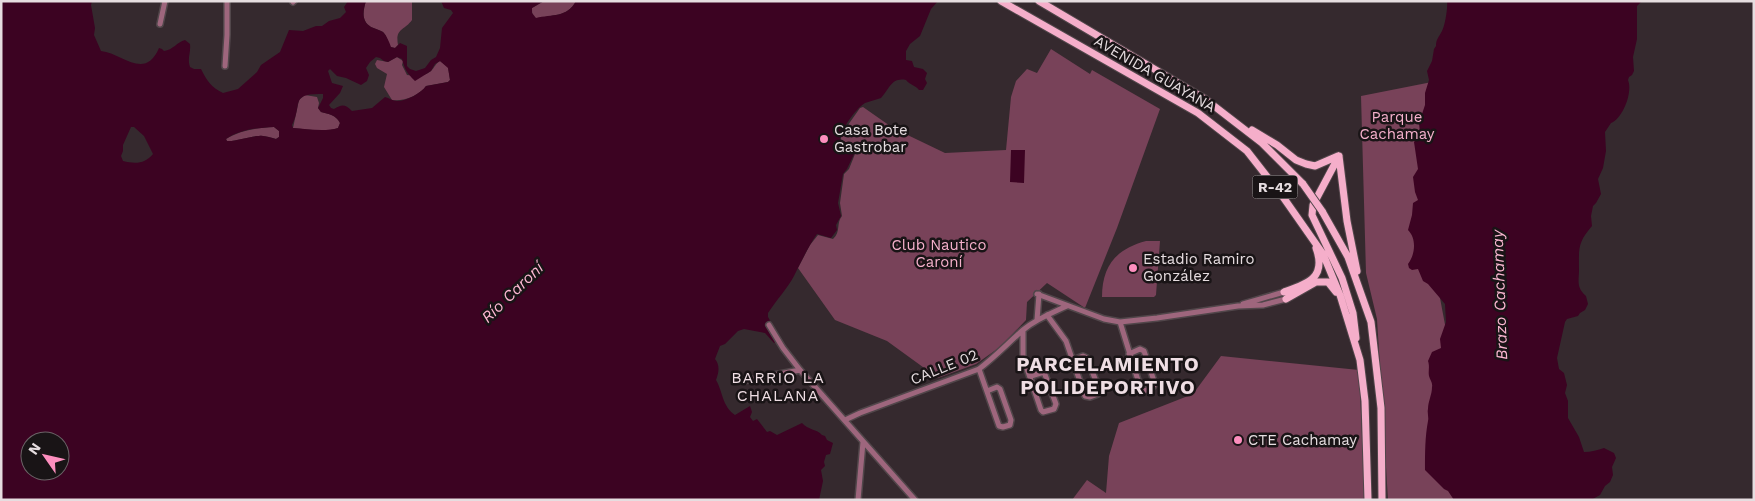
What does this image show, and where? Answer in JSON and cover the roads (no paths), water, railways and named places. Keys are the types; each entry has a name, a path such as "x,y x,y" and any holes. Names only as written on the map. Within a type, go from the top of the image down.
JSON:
{"main road":[{"name":"AVENIDA GUAYANA","path":"1001,1 1198,113 1222,130 1246,151 1283,197 1323,254 1340,295 1360,360 1365,401 1368,500"},
{"name":"AVENIDA GUAYANA","path":"1040,1 1189,89 1238,123 1262,143 1303,184 1322,211 1348,257 1371,322 1381,408 1382,500"},
{"path":"1238,123 1278,145 1296,160 1306,164 1315,166 1339,156"},
{"path":"1339,156 1347,221 1359,281 1371,322"},
{"path":"1339,156 1313,205 1312,215 1342,278 1353,313 1360,360"},
{"path":"1285,296 1305,284 1316,275 1319,269 1319,256 1311,236"},
{"path":"1285,296 1316,282 1328,282 1336,292 1344,310"}],"street":[{"path":"160,24 165,1"},
{"path":"225,66 227,1"},
{"path":"1037,320 1038,294 1104,319 1120,322 1238,306 1285,296"},
{"name":"CALLE 02","path":"845,420 979,370 1023,330 1037,320 1067,306"},
{"path":"1047,315 1066,341 1085,396 1098,394 1099,389 1087,358 1083,356 1073,360"},
{"path":"1120,322 1129,354 1140,390 1152,387 1155,384 1144,351 1140,349 1129,354"},
{"path":"769,325 783,348 800,370 915,500"},
{"path":"1023,330 1023,356 1041,410 1043,412 1054,409 1056,404 1044,372 1030,376"},
{"path":"743,381 800,370"},
{"path":"979,370 999,426 1003,427 1010,424 1011,420 1000,389 998,387 987,391"},
{"path":"858,500 863,442"}],"water":[{"name":"Río Caroní","path":"1,1 92,1 94,35 101,51 140,64 147,63 153,58 159,48 164,51 185,40 190,44 190,67 201,69 210,83 223,93 238,89 257,72 261,65 280,52 289,30 303,31 316,26 322,26 329,21 340,18 346,12 344,7 348,1 366,1 364,19 368,25 383,32 391,47 395,48 400,43 407,46 407,66 416,71 425,68 436,57 440,48 442,28 453,13 451,10 444,8 441,1 544,1 532,8 532,13 536,18 564,13 576,1 938,1 931,9 920,36 910,44 906,51 906,60 912,61 914,67 923,69 927,73 925,79 927,83 923,90 919,90 906,80 897,80 881,98 861,106 843,131 840,140 848,143 856,150 843,174 838,203 841,216 836,225 837,230 831,238 817,234 792,280 768,313 768,317 780,338 774,343 765,333 744,329 738,331 725,344 720,346 715,359 719,369 716,380 725,403 735,415 750,406 752,412 750,417 753,421 757,419 767,432 770,431 777,435 802,423 825,436 827,440 833,443 830,454 826,455 825,466 821,470 823,481 819,500 1,500","holes":["376,57 388,62 397,57 402,59 406,71 415,81 431,71 435,64 440,61 448,68 450,80 426,86 417,94 405,100 396,101 385,97 372,108 352,111 343,106 331,108 329,105 340,93 343,86 332,83 328,71 330,69 337,76 361,85 367,81 369,75 366,68","323,94 318,108 321,112 336,118 340,123 338,128 322,130 293,128 292,125 301,98 305,95","131,127 134,127 144,136 153,154 147,160 140,162 123,161 121,156 123,145","274,127 279,131 279,137 276,139 263,136 230,141 226,139 244,131"]},
{"name":"Brazo Cachamay","path":"1447,1 1642,1 1637,6 1637,39 1633,57 1634,71 1628,80 1628,98 1619,116 1605,132 1606,151 1603,168 1598,179 1601,194 1593,206 1592,226 1581,242 1580,247 1579,284 1588,304 1585,310 1578,316 1567,319 1565,322 1557,358 1559,369 1564,373 1567,385 1565,393 1568,401 1568,418 1579,437 1584,452 1604,448 1614,453 1616,458 1612,467 1613,475 1610,482 1605,486 1600,495 1591,500 1454,500 1448,491 1425,470 1428,410 1432,386 1428,361 1432,352 1441,348 1440,339 1446,322 1445,304 1428,284 1423,281 1418,269 1412,270 1409,268 1408,264 1412,256 1414,242 1408,230 1413,203 1418,200 1413,177 1418,169 1414,142 1420,133 1419,123 1425,105 1425,93 1429,80 1427,71 1444,25"},
{"path":"1011,150 1025,150 1024,183 1010,182"}],"place":[{"name":"Casa Bote Gastrobar","path":"824,139"},
{"name":"Estadio Ramiro González","path":"1133,268"},
{"name":"CTE Cachamay","path":"1238,440"}],"district":[{"name":"PARCELAMIENTO POLIDEPORTIVO","path":"1108,376"},
{"name":"BARRIO LA CHALANA","path":"778,386"}],"park label":[{"name":"Parque Cachamay","path":"1397,126"},
{"name":"Club Nautico Caroní","path":"939,254"}]}
